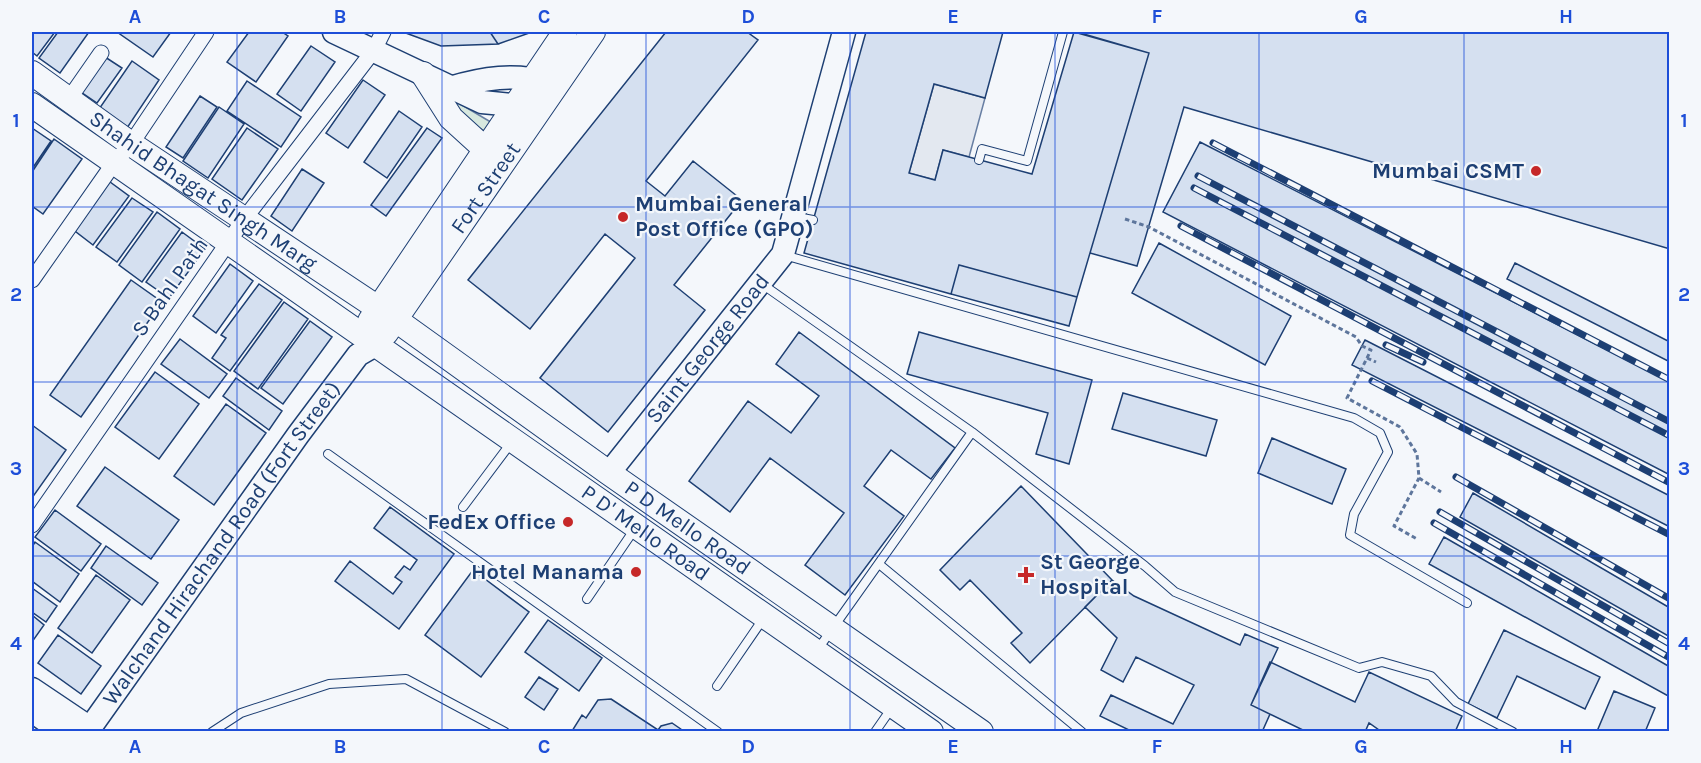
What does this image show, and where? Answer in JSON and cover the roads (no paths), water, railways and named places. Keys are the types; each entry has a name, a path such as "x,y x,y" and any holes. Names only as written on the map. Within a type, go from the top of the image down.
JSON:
{"main road":[{"path":"334,32 378,41 423,74 482,102 529,107"},
{"name":"Fort Street","path":"366,344 529,107 545,82 566,32"},
{"name":"Fort Street","path":"545,82 593,32"},
{"name":"Saint George Road","path":"609,473 762,283 783,254 804,218 844,32"},
{"name":"Shahid Bhagat Singh Marg","path":"32,73 131,144 387,314"},
{"path":"423,74 451,118 485,149"},
{"path":"450,88 486,77 545,82"},
{"name":"Shahid Bhagat Singh Marg","path":"32,105 229,241 366,344"},
{"name":"Fort Street","path":"387,314 485,149 529,107"},
{"name":"P D Mello Road","path":"387,314 609,473 981,732"},
{"name":"P D' Mello Road","path":"366,344 514,440 931,732"},
{"name":"Walchand Hirachand Road (Fort Street)","path":"87,730 298,435 366,344"},
{"path":"32,689 87,730"},
{"path":"32,711 62,732"}],"street":[{"path":"32,280 114,163 131,144 206,32"},
{"name":"S Bahl Path","path":"32,525 245,218 378,41"},
{"path":"69,99 101,53"}],"lane":[{"path":"979,160 982,149 1026,161 1063,32"},
{"path":"783,254 1354,418 1380,433 1388,452 1354,514 1350,535 1467,603"},
{"path":"762,283 972,432 1175,592 1359,668 1382,662 1431,676 1456,702 1513,732"},
{"path":"816,652 972,432"},
{"path":"463,507 514,440"},
{"path":"328,454 718,732"},
{"path":"587,599 637,527"},
{"path":"879,564 1082,732"},
{"path":"717,686 764,617"},
{"path":"212,732 241,713 328,684 406,680 505,732"},
{"path":"875,732 893,705"}],"railway":[{"path":"1213,143 1670,380"},
{"path":"1198,176 1670,422"},
{"path":"1194,188 1670,436"},
{"path":"1181,226 1670,483"},
{"path":"1386,345 1423,362"},
{"path":"1372,381 1670,535"},
{"path":"1456,477 1670,599"},
{"path":"1440,512 1670,644"},
{"path":"1434,523 1670,658"}],"place":[{"name":"Mumbai CSMT","path":"1536,171"},
{"name":"Mumbai General Post Office (GPO)","path":"623,217"},
{"name":"FedEx Office","path":"568,522"},
{"name":"Hotel Manama","path":"636,572"},
{"name":"St George Hospital","path":"1026,575"}]}
